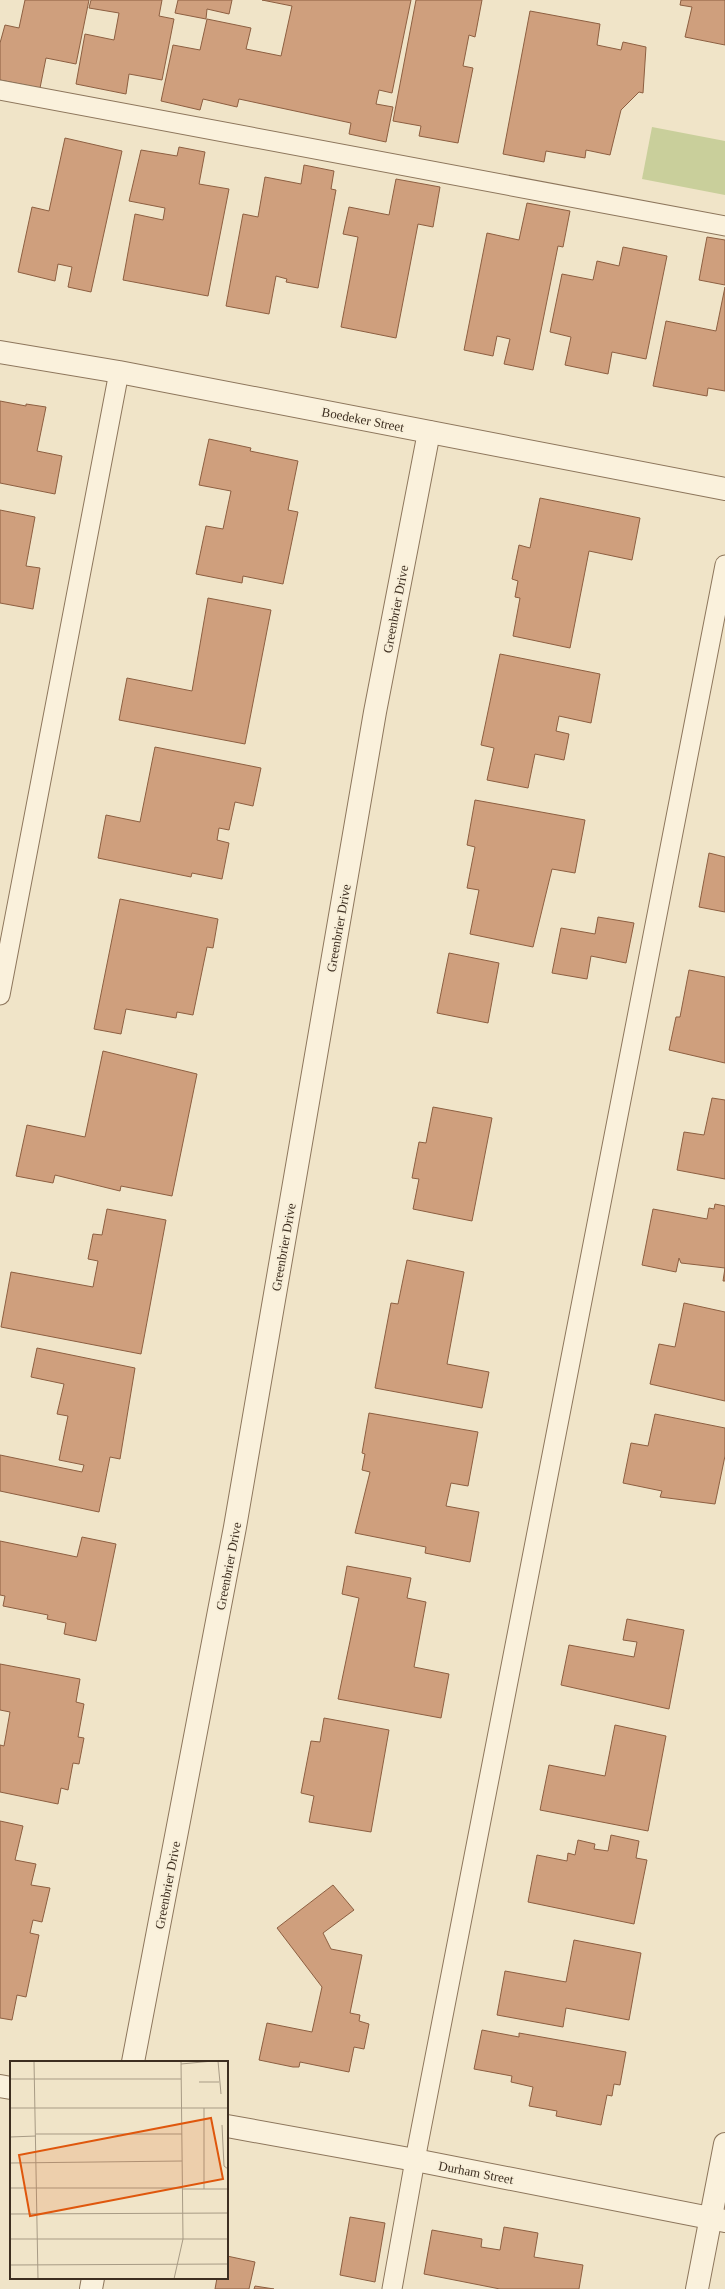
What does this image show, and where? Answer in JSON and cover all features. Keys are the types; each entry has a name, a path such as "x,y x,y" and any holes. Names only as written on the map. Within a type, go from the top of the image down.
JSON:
{"street":[{"name":"Boedeker Street","path":"0,352 119,372 725,489"},
{"name":"Greenbrier Drive","path":"134,2061 235,1527 375,712 429,432"},
{"path":"0,2086 10,2088"},
{"name":"Durham Street","path":"228,2126 415,2160 718,2219"},
{"path":"698,2289 718,2219 725,2144"},
{"path":"91,2289 94,2279"}],"lane":[{"path":"0,90 725,226"},
{"path":"0,995 119,372"},
{"path":"392,2289 415,2160 725,564"}],"green space":[{"path":"652,127 725,141 725,195 642,179"}],"building":[{"path":"25,0 89,0 76,64 46,58 40,88 0,80 0,43 5,25 19,28"},
{"path":"91,0 162,0 159,16 174,19 162,80 129,74 126,94 76,84 85,34 114,40 119,13 89,8"},
{"path":"178,0 232,0 229,14 207,9 206,19 175,13"},
{"path":"262,0 411,0 392,93 379,90 376,104 393,107 386,142 349,134 351,123 239,99 237,107 203,99 200,110 161,101 173,45 200,50 207,19 251,28 246,49 281,56 292,6"},
{"path":"416,0 482,0 475,37 469,35 463,66 473,68 458,143 419,136 421,126 393,121"},
{"path":"681,0 725,0 725,45 685,37 692,7 680,5"},
{"path":"530,11 600,24 597,45 621,50 623,42 646,47 643,93 639,92 621,110 610,155 586,150 585,158 546,151 544,162 503,154"},
{"path":"65,138 122,151 91,292 68,287 72,267 58,264 55,281 18,272 32,207 49,211"},
{"path":"179,147 205,152 199,184 229,189 208,296 123,280 135,214 163,220 165,208 129,201 141,150 177,156"},
{"path":"304,165 334,171 331,189 336,190 318,288 286,282 287,279 276,276 269,314 226,306 243,214 258,217 265,177 301,184"},
{"path":"396,179 440,187 433,227 418,224 396,338 341,327 358,237 343,234 349,207 389,215"},
{"path":"527,203 570,211 563,247 558,246 533,370 504,364 510,339 497,336 493,356 464,350 487,233 519,240"},
{"path":"707,237 725,240 725,285 699,280"},
{"path":"623,247 667,256 646,359 612,352 608,374 565,365 571,337 550,332 562,274 593,280 597,261 619,266"},
{"path":"725,287 725,391 708,388 707,396 653,386 666,321 716,331"},
{"path":"0,401 26,406 26,404 46,407 37,451 62,456 55,494 0,483"},
{"path":"209,439 251,448 250,451 298,461 288,510 298,512 283,584 243,576 242,583 196,574 206,526 223,529 231,491 199,485"},
{"path":"540,498 640,518 632,560 589,551 570,648 513,636 520,598 515,597 518,581 512,579 519,545 530,548"},
{"path":"0,510 35,517 26,566 40,568 33,609 0,603"},
{"path":"208,598 271,610 245,744 119,720 127,678 192,691"},
{"path":"500,654 600,674 591,723 559,716 556,731 569,734 564,760 535,754 528,788 487,780 494,748 481,745"},
{"path":"155,747 261,768 253,806 235,802 229,830 219,828 217,840 229,843 222,879 192,873 191,877 98,858 106,815 140,822"},
{"path":"475,800 585,820 575,873 552,869 533,947 470,934 479,890 467,888 475,847 467,845"},
{"path":"709,853 725,857 725,912 699,907"},
{"path":"120,899 218,919 213,948 207,947 193,1015 177,1012 176,1018 126,1009 121,1034 94,1029"},
{"path":"598,917 634,923 626,963 591,956 587,979 552,973 561,928 595,934"},
{"path":"449,953 499,963 488,1023 437,1013"},
{"path":"689,970 725,977 725,1063 669,1050 676,1017 680,1017"},
{"path":"103,1051 197,1074 172,1196 121,1186 120,1191 55,1175 53,1183 16,1176 27,1125 85,1137"},
{"path":"712,1098 725,1100 725,1179 677,1170 684,1132 704,1135"},
{"path":"433,1107 492,1118 472,1221 413,1209 419,1179 412,1178 419,1142 426,1143"},
{"path":"715,1204 725,1206 725,1268 681,1263 679,1258 676,1272 642,1265 653,1209 707,1219 709,1208 714,1209"},
{"path":"107,1209 166,1220 141,1354 1,1327 11,1272 93,1287 98,1261 88,1259 93,1234 102,1235"},
{"path":"407,1260 464,1272 447,1364 489,1372 482,1408 375,1388 391,1303 398,1304"},
{"path":"725,1268 725,1281 723,1281"},
{"path":"684,1303 725,1312 725,1401 650,1384 659,1344 675,1347"},
{"path":"37,1348 135,1368 120,1459 110,1457 99,1512 0,1491 0,1455 82,1472 84,1465 59,1460 68,1416 57,1414 64,1384 31,1377"},
{"path":"369,1413 478,1432 468,1486 451,1483 446,1506 479,1512 470,1562 425,1553 426,1547 355,1533 370,1472 362,1470 365,1454 362,1453"},
{"path":"655,1414 725,1428 725,1456 715,1504 660,1497 662,1491 623,1483 631,1443 648,1446"},
{"path":"82,1537 116,1544 96,1641 64,1634 66,1623 47,1619 48,1615 3,1606 5,1596 0,1595 0,1541 77,1557"},
{"path":"347,1566 411,1578 407,1598 426,1602 414,1667 449,1674 441,1718 338,1699 359,1598 342,1594"},
{"path":"627,1619 684,1630 669,1709 561,1685 569,1645 634,1657 637,1642 623,1640"},
{"path":"0,1664 80,1679 76,1702 84,1704 78,1737 84,1738 79,1764 73,1763 68,1790 61,1788 58,1804 0,1792 0,1745 4,1746 10,1712 0,1710"},
{"path":"324,1718 389,1730 371,1832 309,1822 314,1796 301,1793 311,1741 320,1742"},
{"path":"615,1725 666,1736 648,1831 540,1810 549,1765 605,1776"},
{"path":"0,1821 23,1826 15,1860 36,1864 31,1885 50,1888 42,1922 33,1920 30,1933 39,1935 26,1997 17,1995 12,2020 0,2018"},
{"path":"611,1835 639,1841 636,1858 647,1860 634,1924 528,1902 537,1855 567,1861 568,1853 575,1855 578,1840 595,1844 594,1849 608,1851"},
{"path":"333,1885 354,1910 323,1933 331,1949 362,1955 350,2013 360,2015 359,2021 369,2024 364,2049 354,2047 349,2072 300,2062 299,2067 293,2067 259,2060 267,2023 312,2032 322,1987 277,1928"},
{"path":"574,1940 641,1953 629,2020 566,2008 563,2027 497,2015 505,1971 566,1982"},
{"path":"482,2030 519,2037 519,2033 626,2052 620,2085 614,2084 612,2096 607,2095 601,2125 556,2116 557,2111 529,2106 533,2087 511,2082 512,2076 474,2069"},
{"path":"350,2217 385,2223 375,2282 340,2275"},
{"path":"504,2227 538,2233 534,2257 583,2265 579,2289 500,2289 424,2274 432,2230 482,2239 481,2247 500,2250"},
{"path":"228,2256 255,2262 249,2289 215,2289 217,2279 228,2279"},
{"path":"255,2286 274,2289 254,2289"}]}
